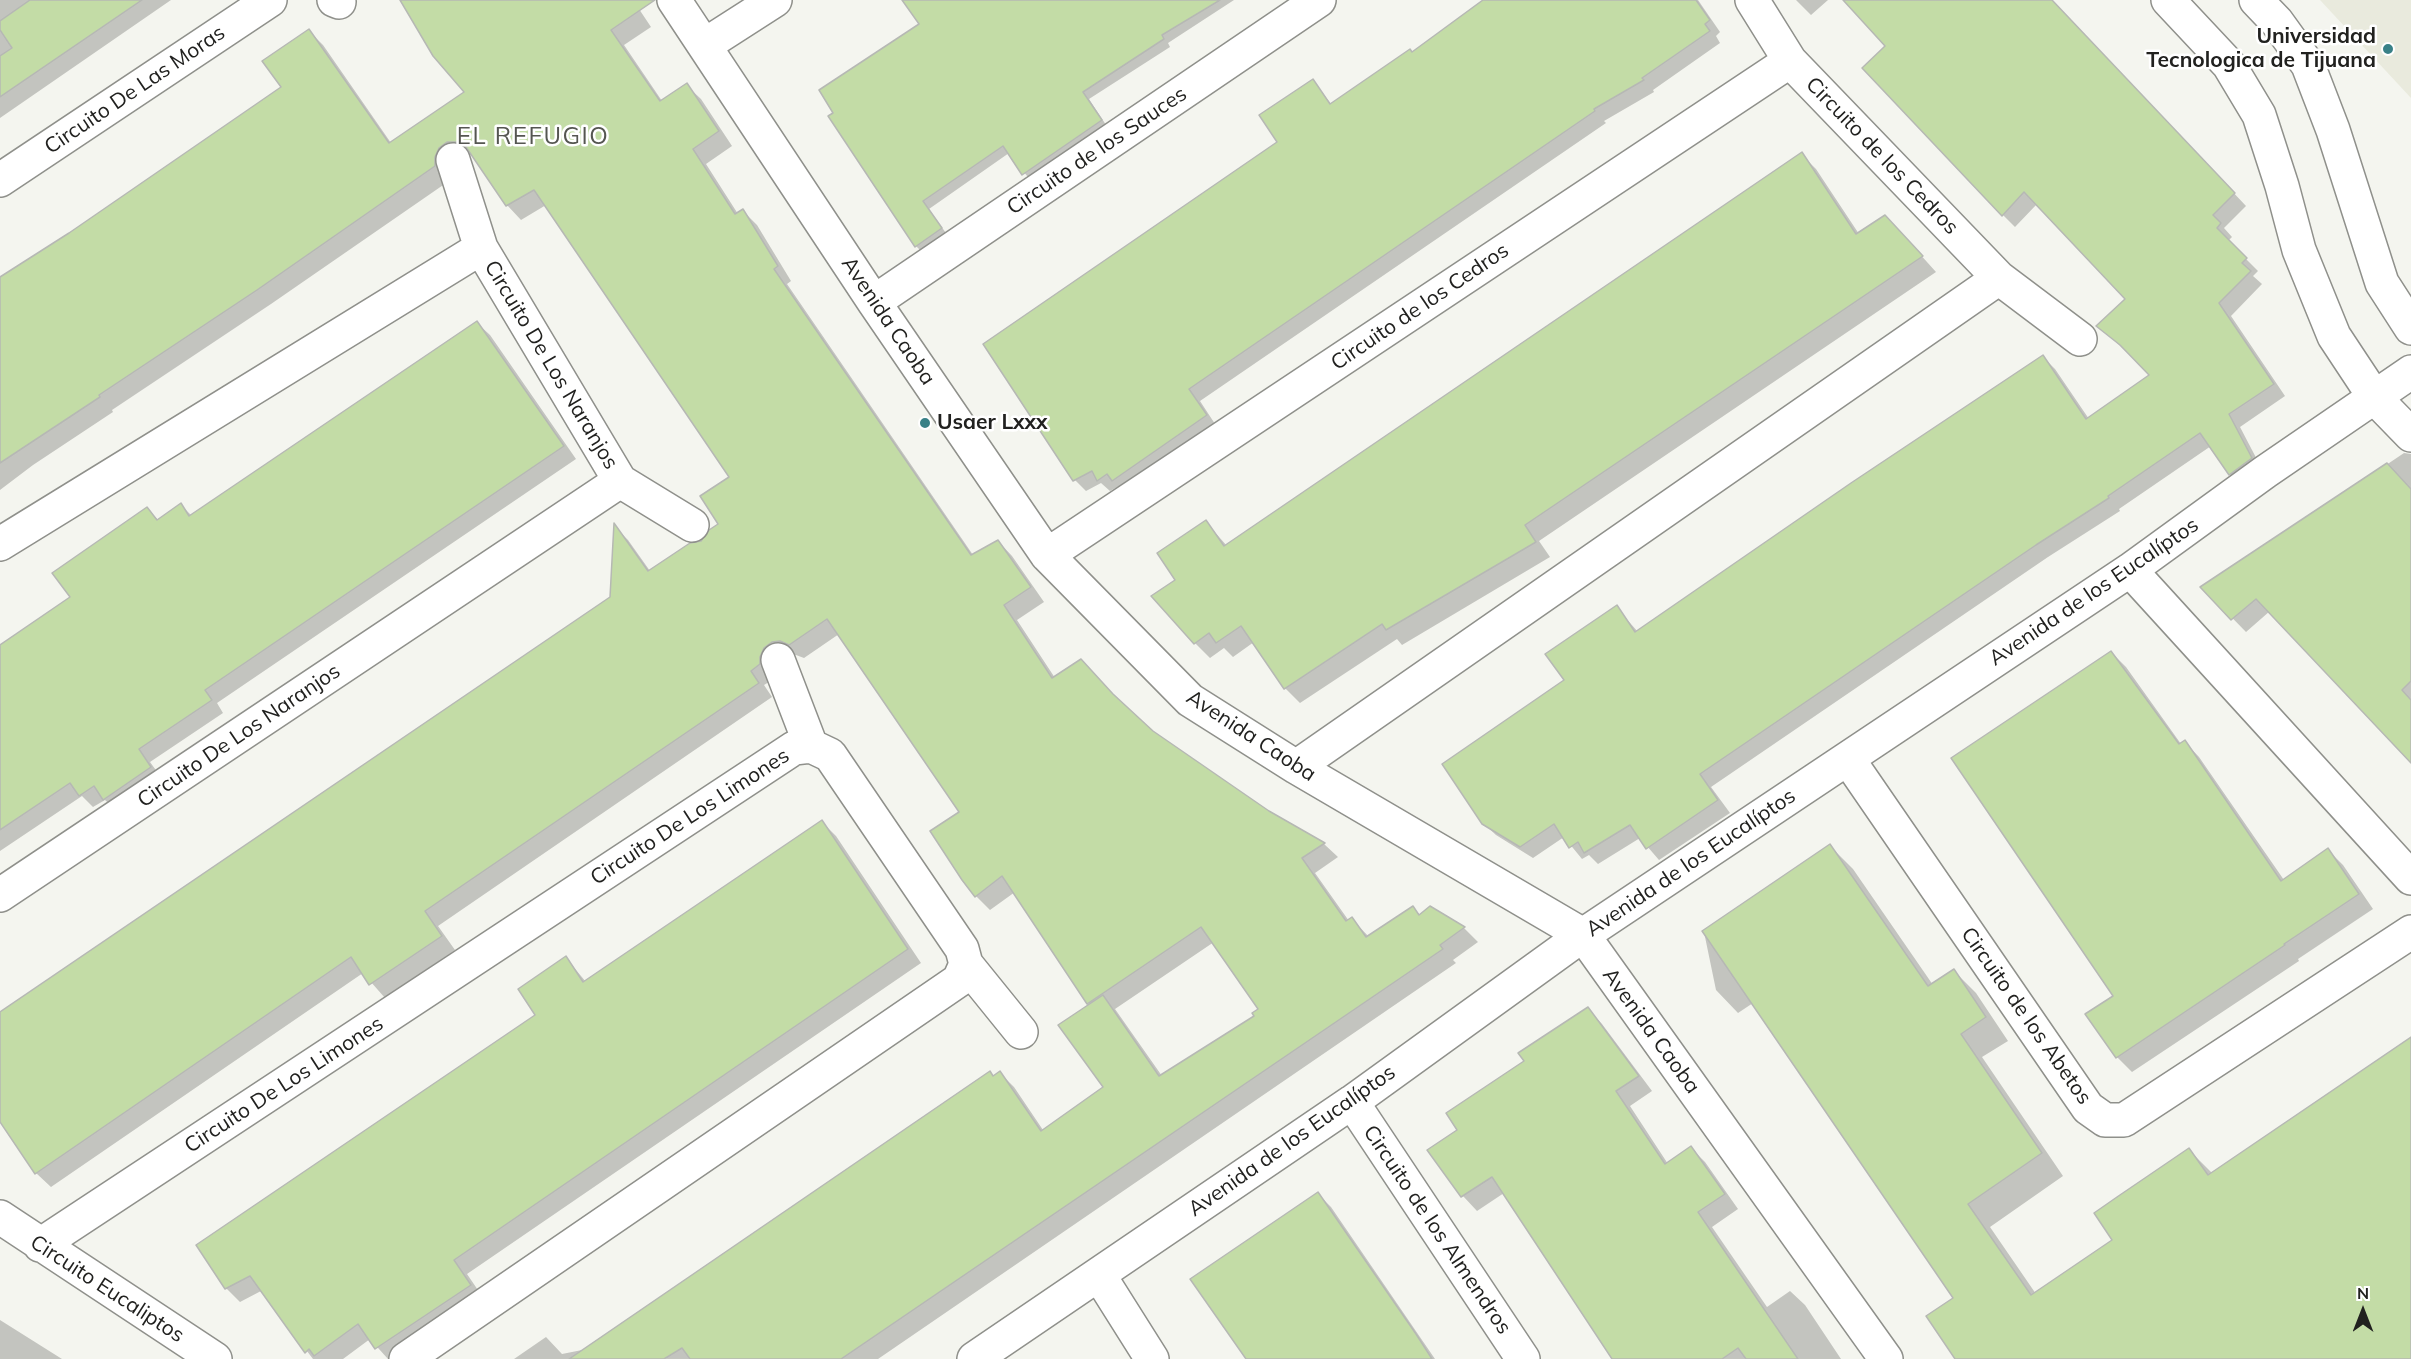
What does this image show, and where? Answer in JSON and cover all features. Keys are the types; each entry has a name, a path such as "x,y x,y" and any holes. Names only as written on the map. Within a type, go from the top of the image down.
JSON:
{"street":[{"name":"Circuito De Las Moras","path":"0,180 270,0"},
{"name":"Avenida Caoba","path":"674,0 874,302 1047,555 1190,700 1296,767 1583,935 1886,1359"},
{"path":"705,45 775,0"},
{"name":"Circuito de los Sauces","path":"874,302 1319,0"},
{"path":"1752,0 1790,61"},
{"path":"2168,0 2229,65 2259,115 2282,186 2299,250 2334,336 2375,398 2411,435"},
{"path":"2256,0 2277,22 2308,65 2333,130 2382,283 2411,328"},
{"name":"Circuito de los Cedros","path":"1047,555 1790,61 1999,278 2080,339"},
{"path":"453,160 481,248"},
{"name":"Circuito De Los Naranjos","path":"0,544 481,248 620,481 0,895"},
{"path":"1296,767 1999,278"},
{"name":"Avenida de los Eucalíptos","path":"974,1359 1352,1102 1583,935 2130,570 2265,472 2411,372"},
{"path":"620,481 692,525"},
{"path":"2130,570 2411,878"},
{"path":"778,660 812,746"},
{"name":"Circuito De Los Limones","path":"40,1245 794,748 812,746 830,755 962,949 966,964 1021,1032"},
{"name":"Circuito de los Abetos","path":"1848,759 2088,1108 2105,1119 2124,1119 2411,932"},
{"path":"406,1359 959,980 966,964"},
{"name":"Circuito de los Almendros","path":"1352,1102 1523,1359"},
{"name":"Circuito Eucaliptos","path":"0,1217 215,1359"},
{"path":"1100,1275 1152,1359"}],"shaded area":[{"name":"Universidad Tecnologica de Tijuana","path":"2320,0 2411,0 2411,98"}],"building":[{"path":"30,0 142,0 0,97 0,56 12,48 0,30 0,21"},
{"path":"400,0 655,0 611,30 660,101 687,83 719,131 693,149 735,214 743,209 778,266 774,269 971,555 998,540 1031,587 1004,605 1052,678 1081,659 1113,694 1153,731 1269,811 1325,843 1302,858 1346,921 1352,917 1366,937 1413,906 1419,915 1430,906 1465,927 1440,945 1443,949 841,1359 690,1359 682,1348 664,1359 569,1359 990,1071 993,1076 1000,1071 1041,1131 1103,1087 1058,1025 1103,995 1159,1076 1254,1016 1252,1013 1258,1009 1201,927 1087,1004 1002,876 975,897 962,880 930,831 959,812 827,619 789,645 780,641 772,642 764,648 760,664 751,671 759,683 425,911 442,936 369,985 351,957 35,1174 0,1122 0,1012 610,597 614,523 648,571 690,543 701,541 709,530 718,524 700,496 729,477 534,190 506,206 466,147 456,142 447,142 439,148 435,157 435,166 257,290 0,463 0,277 69,233 281,87 262,61 309,29 389,143 464,92 433,56"},
{"path":"902,0 1220,0 1162,35 1164,39 1083,92 1102,120 1022,175 1003,146 923,201 942,228 915,247 828,116 833,113 819,90 919,24"},
{"path":"1483,0 1696,0 1710,20 1705,24 1710,31 1642,78 1644,80 1594,109 1595,111 1189,389 1207,415 1112,481 1107,474 1097,481 1092,471 1073,481 983,344 1277,142 1259,115 1313,79 1330,104 1410,49 1412,52"},
{"path":"1843,0 2052,0 2235,193 2213,215 2221,223 2217,228 2247,258 2242,263 2251,271 2219,303 2274,384 2229,414 2252,458 2229,475 2200,433 2108,496 2109,498 2036,545 1700,774 1718,800 1646,849 1630,825 1584,853 1578,842 1569,848 1554,824 1520,847 1482,824 1442,764 1564,680 1545,654 1617,605 1635,632 1851,483 2043,355 2086,419 2149,375 2120,345 2096,326 2125,299 2024,192 2002,216 1862,68 1885,46"},
{"path":"1802,152 1856,234 1885,215 1923,256 1525,525 1536,542 1386,630 1382,624 1284,689 1241,626 1216,643 1209,633 1194,644 1151,596 1175,580 1157,553 1206,520 1224,546"},
{"path":"477,321 564,446 205,690 212,700 139,749 151,767 103,800 94,786 79,796 70,783 0,830 0,645 70,597 52,573 147,507 157,520 181,503 189,516"},
{"path":"2387,463 2411,489 2411,681 2402,690 2411,700 2411,763 2256,599 2231,620 2200,587"},
{"path":"2111,651 2179,744 2185,740 2281,881 2328,848 2359,894 2116,1058 2085,1014 2113,996 1951,758"},
{"path":"822,820 908,949 454,1260 471,1285 375,1349 358,1324 314,1356 309,1349 305,1353 250,1276 225,1289 196,1245 535,1015 518,989 566,956 583,982"},
{"path":"1830,844 1928,986 1954,969 1986,1017 1961,1034 2042,1153 1968,1204 2031,1295 2112,1240 2094,1213 2189,1148 2208,1175 2411,1037 2411,1359 1955,1359 1926,1316 1953,1298 1702,931"},
{"path":"1588,1007 1639,1076 1616,1091 1665,1164 1691,1146 1725,1194 1698,1212 1798,1359 1746,1359 1738,1348 1722,1359 1612,1359 1492,1177 1461,1197 1427,1150 1457,1130 1446,1113 1524,1061 1518,1053"},
{"path":"1318,1192 1432,1359 1246,1359 1190,1279"}],"place":[{"name":"Universidad Tecnologica de Tijuana","path":"2388,49"},
{"name":"Usaer Lxxx","path":"925,423"}],"district":[{"name":"EL REFUGIO","path":"533,137"}]}
